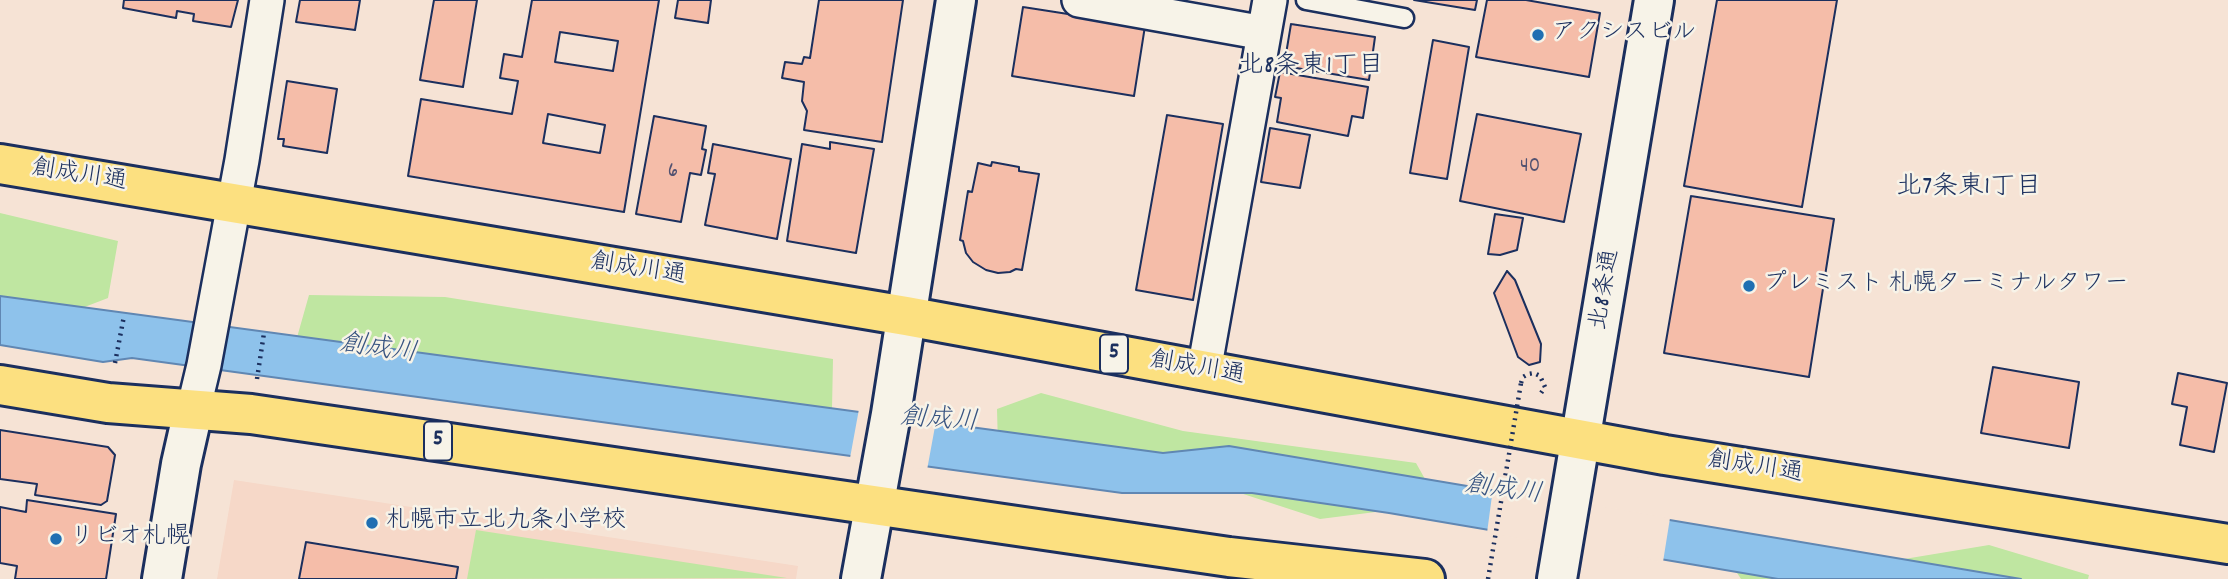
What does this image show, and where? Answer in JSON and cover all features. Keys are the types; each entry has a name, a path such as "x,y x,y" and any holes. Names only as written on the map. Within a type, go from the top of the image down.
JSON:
{"highway":[{"name":"創成川通","path":"0,164 906,316 1678,457 2228,544"},
{"name":"5","path":"0,385 108,403 251,414 1229,557 1425,579"}],"street":[{"path":"162,579 181,464 204,365 232,202 242,160 267,0"},
{"path":"861,579 891,414 956,0"},
{"path":"1079,0 1264,33"},
{"path":"1204,371 1270,0"},
{"name":"北8条通","path":"1559,566 1654,0"}],"lane":[{"path":"1306,0 1404,18"}],"path":[{"path":"115,363 124,316"},
{"path":"257,380 264,334"},
{"path":"1488,579 1519,385 1523,377 1534,373 1544,381 1545,387 1541,394 1528,398 1519,385"}],"shaded area":[{"name":"札幌市立北九条小学校","path":"234,480 798,566 796,579 217,579"}],"green space":[{"path":"0,213 118,241 108,298 17,333 0,330"},
{"path":"309,295 445,297 833,359 832,409 707,428 296,341"},
{"path":"1041,393 1183,431 1416,463 1439,504 1320,519 1231,490 998,447 997,409"},
{"path":"476,530 787,578 467,579"},
{"path":"1989,545 2089,575 2088,579 1741,579 1726,556 1874,564"}],"water":[{"name":"創成川","path":"0,296 1163,453 1229,446 2021,579 1778,579 1389,513 1252,493 1122,493 132,358 103,362 0,345"}],"pier":[{"path":"859,409 936,421 927,470 850,458"},
{"path":"1493,488 1670,518 1663,562 1487,533"}],"building":[{"path":"124,0 238,0 231,27 193,21 194,14 177,11 176,18 123,8"},
{"path":"300,0 360,0 355,30 296,22"},
{"path":"434,0 477,0 463,87 420,80"},
{"path":"532,0 659,0 624,212 408,176 421,99 512,114 518,81 500,78 504,54 522,57","holes":["560,32 618,41 613,71 555,62","548,114 605,125 600,153 543,143"]},
{"path":"678,0 711,0 708,23 675,18"},
{"path":"819,0 903,0 882,142 804,130 807,111 802,101 804,82 782,78 785,62 802,64 804,57 810,58"},
{"path":"1414,0 1477,0 1475,10"},
{"name":"アクシスビル","path":"1487,0 1526,0 1600,13 1589,77 1476,57"},
{"path":"1717,0 1837,0 1802,207 1684,186"},
{"path":"1023,7 1145,26 1134,96 1012,76"},
{"path":"1291,24 1375,37 1369,80 1284,66"},
{"path":"1433,40 1469,47 1447,179 1410,173"},
{"path":"1280,72 1368,87 1363,118 1352,116 1348,136 1277,122 1281,98 1275,97"},
{"path":"287,81 337,89 327,153 283,146 284,139 278,139"},
{"path":"1477,114 1581,134 1564,222 1460,201"},
{"path":"1167,115 1223,124 1193,300 1136,290"},
{"path":"654,116 706,126 702,149 706,150 701,175 690,173 681,222 636,214"},
{"path":"1270,128 1310,135 1300,188 1261,182"},
{"path":"830,142 874,149 856,253 787,241 802,144 830,149"},
{"path":"713,144 791,159 777,239 705,225 715,174 708,173"},
{"path":"992,162 1039,174 1022,270 998,273 986,270 973,262 960,240 968,191 972,192 978,163 991,166"},
{"name":"プレミスト 札幌ターミナルタワー","path":"1691,196 1834,219 1809,377 1664,353"},
{"path":"1495,214 1523,218 1517,250 1500,255 1488,254"},
{"path":"1507,271 1515,280 1541,344 1540,362 1529,365 1518,357 1494,293"},
{"path":"1993,367 2079,382 2069,448 1981,433"},
{"path":"2178,373 2227,383 2214,452 2180,445 2187,407 2172,404"},
{"path":"0,430 108,447 115,455 107,501 101,505 35,495 37,484 0,479"},
{"name":"リビオ札幌","path":"27,500 116,514 106,579 15,579 17,566 0,563 0,507 26,512"},
{"path":"306,542 458,567 456,579 299,579"}],"place":[{"name":"アクシスビル","path":"1538,35"},
{"name":"プレミスト 札幌ターミナルタワー","path":"1749,286"},
{"name":"札幌市立北九条小学校","path":"372,523"},
{"name":"リビオ札幌","path":"56,539"}],"district":[{"name":"北8条東1丁目","path":"1311,68"},
{"name":"北7条東1丁目","path":"1969,189"}]}
